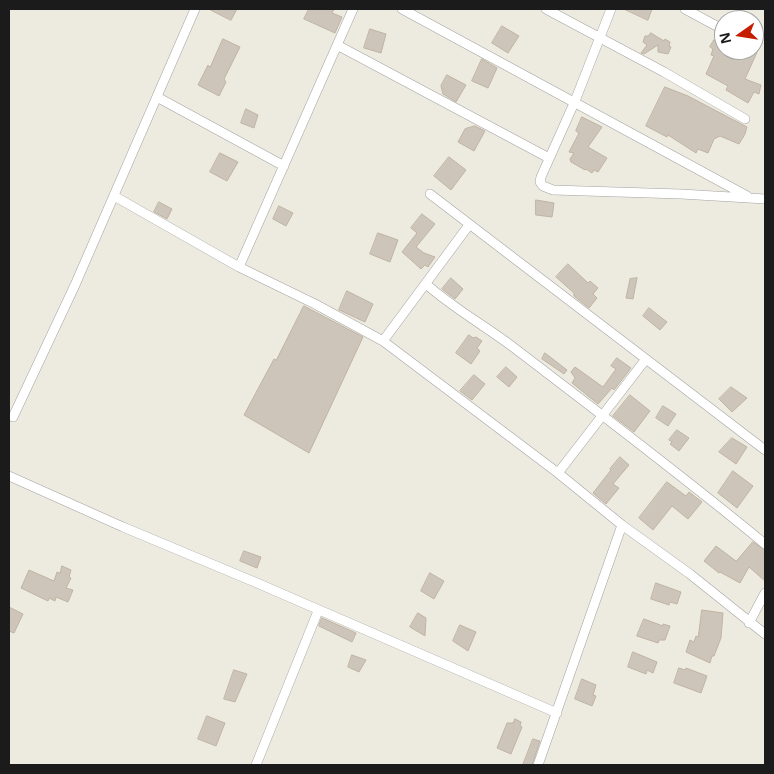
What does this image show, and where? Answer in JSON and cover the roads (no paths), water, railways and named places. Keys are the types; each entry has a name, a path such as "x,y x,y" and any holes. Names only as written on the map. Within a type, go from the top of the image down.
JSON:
{"street":[{"path":"9,427 11,417 114,196 195,9"},
{"path":"240,268 353,9"},
{"path":"402,9 575,101 750,198"},
{"path":"546,9 664,72 745,119"},
{"path":"611,9 575,101 540,182 546,189 553,190 765,199"},
{"path":"685,9 714,25"},
{"path":"337,46 549,158"},
{"path":"157,97 284,166"},
{"path":"430,194 765,450"},
{"path":"114,196 240,268 315,304 383,341 558,473 622,525 690,574 765,634"},
{"path":"383,341 469,225"},
{"path":"426,284 450,304 510,344 693,484 765,544"},
{"path":"558,473 646,359"},
{"path":"9,476 122,527 557,713"},
{"path":"538,765 622,525"},
{"path":"749,623 765,593"},
{"path":"256,765 318,611"}]}
